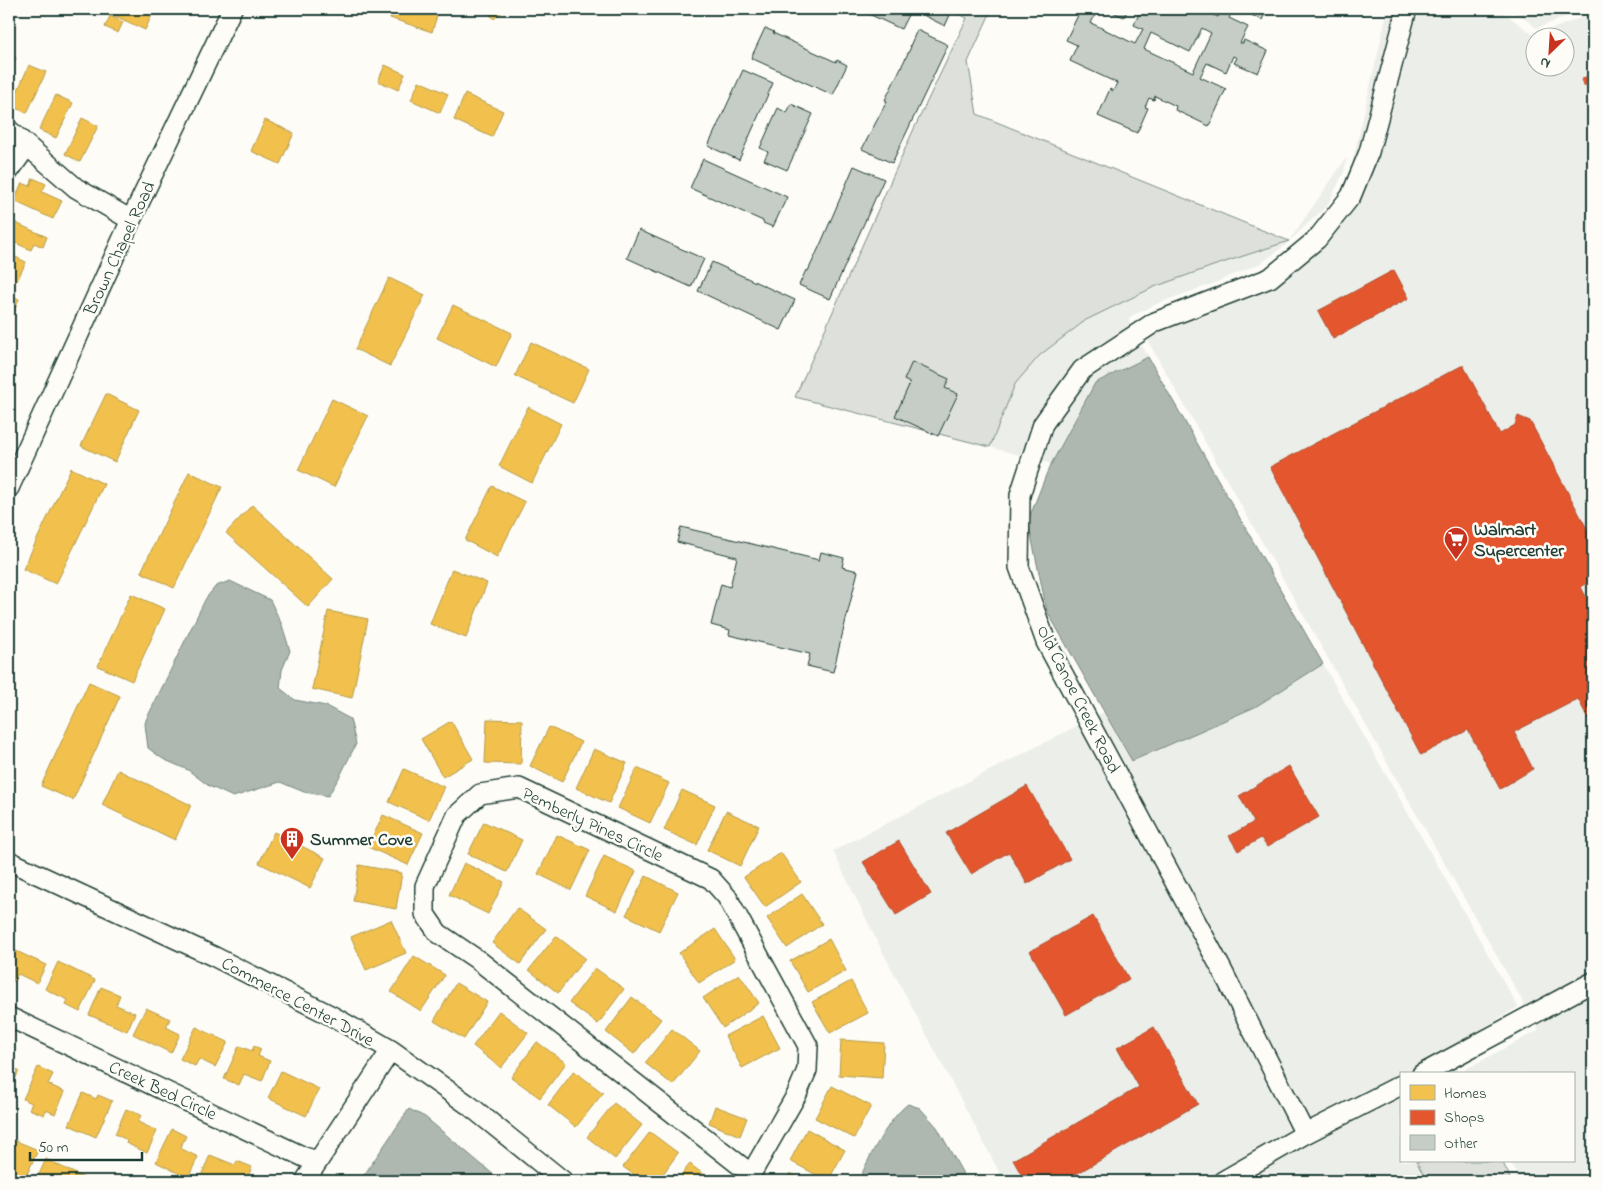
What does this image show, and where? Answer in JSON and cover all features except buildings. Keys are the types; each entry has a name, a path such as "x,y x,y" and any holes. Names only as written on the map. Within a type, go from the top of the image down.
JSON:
{"street":[{"name":"Brown Chapel Road","path":"9,488 131,220 232,9"},
{"name":"Old Canoe Creek Road","path":"1305,1134 1222,970 1046,642 1020,567 1020,495 1043,424 1082,370 1155,322 1270,278 1317,239 1351,196 1369,152 1407,9"},
{"path":"9,130 76,188 131,220"},
{"path":"9,171 27,146"},
{"name":"Pemberly Pines Circle","path":"519,788 711,879 728,897 808,1046 807,1070 796,1094 749,1179 486,966 438,933 426,914 425,886 457,815 480,794 519,788"},
{"name":"Commerce Center Drive","path":"9,861 278,988 391,1050 470,1106 563,1181"},
{"path":"1426,1072 1593,982"},
{"name":"Creek Bed Circle","path":"9,1017 304,1157 318,1161"},
{"path":"305,1181 391,1050"},
{"path":"1223,1181 1305,1134 1400,1086"}],"shaded area":[{"path":"948,9 992,9 968,62 977,114 1289,241 1154,287 1086,320 1040,355 1015,384 990,447 795,397 912,133 967,18"},
{"path":"1388,9 1499,9 1524,28 1524,78 1574,78 1574,28 1555,28 1593,13 1593,1181 1516,1181 1516,1172 1511,1162 1574,1162 1574,1072 1462,1071 1539,1030 1136,320 1214,291 1264,269 1287,253 1320,223 1341,194 1350,173"},
{"path":"1511,9 1586,9 1537,28"},
{"path":"1347,157 1344,172 1327,206 1283,247 1261,263 1212,284 1161,302 1131,316 1130,325 1155,368 1147,357 1095,383 1052,464 990,447 1015,384 1040,355 1086,320 1154,287 1289,241"},
{"path":"1148,357 1323,664 1255,707 1132,761 1047,611 1028,521 1048,470 1095,383"},
{"path":"230,581 270,600 282,625 290,651 282,670 280,688 295,700 326,706 350,719 356,744 328,796 304,792 280,782 233,797 209,786 188,770 163,759 148,748 146,720 206,598 216,586"},
{"path":"1323,664 1518,1007 1455,1045 1465,1062 1458,1066 1456,1072 1400,1072 1400,1162 1417,1162 1427,1181 1004,1181 877,941 833,851 1104,712 1132,761 1255,707"},
{"path":"908,1104 920,1108 937,1127 967,1181 859,1181 873,1150 887,1128"},
{"path":"409,1109 425,1117 501,1181 360,1181"},
{"path":"1417,1162 1502,1162 1510,1181 1427,1181"}],"place":[{"name":"Walmart Supercenter","path":"1456,560"},
{"name":"Summer Cove","path":"292,860"}]}
